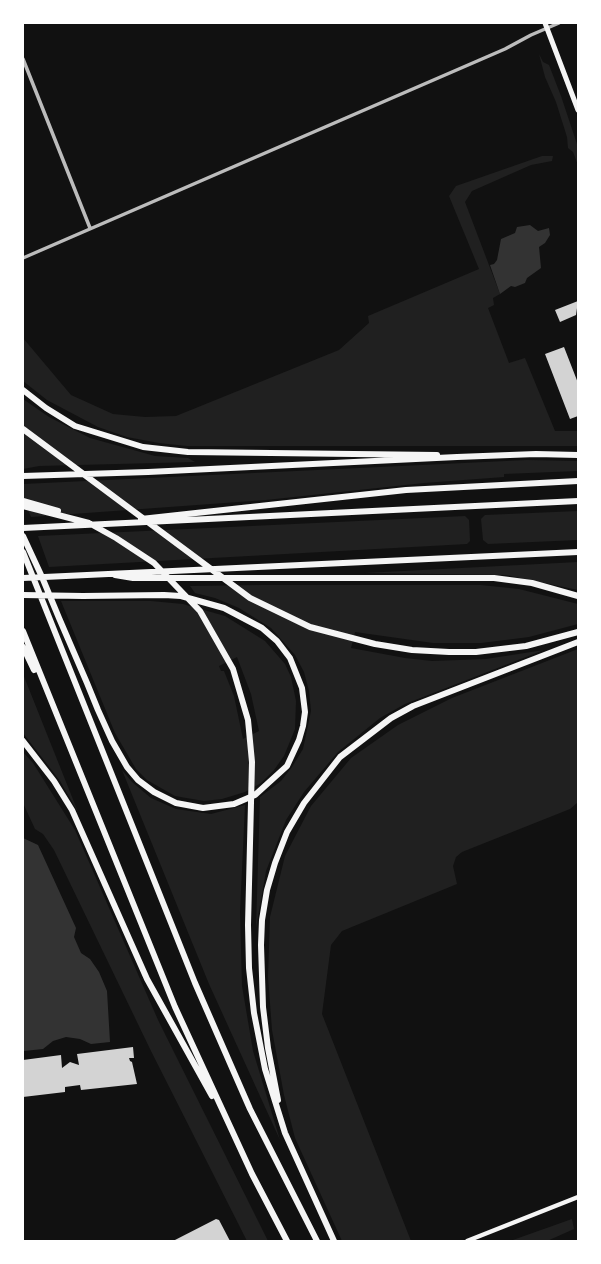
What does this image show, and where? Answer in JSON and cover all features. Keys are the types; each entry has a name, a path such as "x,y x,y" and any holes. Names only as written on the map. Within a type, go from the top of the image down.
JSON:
{"highway":[{"path":"23,390 75,426 143,447 188,452 422,453 457,457"},
{"path":"23,429 250,598 310,627 375,644 412,650 476,652 526,646 578,632"},
{"path":"23,476 457,457 578,455"},
{"path":"122,523 155,516 243,509 406,490 578,481"},
{"path":"23,528 578,500"},
{"path":"23,504 98,527 154,563 200,611 233,669 250,733 253,786 248,925 254,1013 265,1069 285,1133 334,1241"},
{"path":"23,536 112,741 138,780 153,792 176,803 203,808 234,804 255,795 287,766 303,726 305,712 302,688 290,658 262,628 224,608 181,596 83,596 23,595"},
{"path":"23,578 578,551"},
{"path":"23,552 195,984 250,1109 317,1241"},
{"path":"103,573 133,578 494,578 532,583 578,596"},
{"path":"23,631 180,1020 287,1241"},
{"path":"285,1133 268,1048 263,1007 261,945 267,890 275,863 294,819 340,757 391,718 413,706 578,642"},
{"path":"23,647 54,710"},
{"path":"23,741 54,781 72,810 147,979 238,1143"}],"main road":[{"path":"546,25 578,110"},
{"path":"467,1241 578,1198"}],"street":[{"path":"23,258 505,49 546,25 559,23"},
{"path":"23,59 90,228"}],"shaded area":[{"path":"539,54 543,62 549,65 561,96 578,147 578,165 573,152 568,148 567,137"},
{"path":"542,156 553,156 552,161 531,165 472,191 465,202 500,294 493,298 494,305 488,308 509,363 525,358 555,431 578,431 578,446 187,446 159,443 127,437 98,427 47,400 23,381 23,338 71,395 113,414 176,416 339,350 369,323 368,316 479,269 449,196 456,186"},
{"path":"530,225 538,231 549,228 550,235 539,247 541,268 527,278 525,283 511,286 500,294 490,265 497,260 501,239 515,233 517,227"},
{"path":"23,399 49,417 90,438 155,456 188,458 195,462 39,466 23,469"},
{"path":"527,460 578,461 578,471 504,474 504,477 266,500 31,517 23,499 23,484"},
{"path":"578,511 578,540 488,544 483,540 481,519 485,515"},
{"path":"465,516 469,520 470,541 467,544 49,567 38,536"},
{"path":"578,562 578,590 506,575 364,573"},
{"path":"481,585 519,589 578,604 578,624 529,637 481,643 433,643 355,632 351,648 432,661 486,659 544,650 405,704 380,718 338,752 304,792 286,820 266,871 256,928 260,797 281,781 303,749 311,711 309,691 304,672 295,655 271,628 239,608 195,593 190,586"},
{"path":"61,601 151,601 183,604 225,616 265,641 285,664 291,677 296,701 295,729 284,756 274,770 261,783 245,792 204,801 175,796 147,780 136,769 115,733","holes":["237,657 251,694 259,731 243,739 234,696 224,671 221,671 219,666"]},
{"path":"578,649 577,803 570,809 462,852 456,857 453,866 457,884 342,931 331,945 322,1014 411,1241 342,1241 295,1138 272,1030 268,977 270,917 285,856 311,806 351,758 398,725 452,698"},
{"path":"23,674 78,812 60,781 23,733"},
{"path":"23,752 33,763 75,830 158,1020 268,1241 247,1241 54,850 43,834 35,829 23,803"},
{"path":"122,770 151,798 176,809 211,814 245,805 240,912 242,986 253,1051 280,1140 209,984"},
{"path":"23,838 38,845 76,928 74,937 81,953 90,959 99,972 107,991 110,1042 91,1044 66,1037 53,1041 43,1049 24,1051"},
{"path":"572,1219 574,1229 547,1241 510,1241"}],"building":[{"path":"578,301 576,315 560,322 555,310"},
{"path":"564,347 578,383 578,416 570,419 545,354"},
{"path":"133,1047 134,1058 129,1058 137,1084 81,1090 80,1085 65,1087 65,1092 23,1097 23,1060 61,1055 62,1068 70,1062 79,1065 77,1054"},
{"path":"216,1219 230,1241 173,1241"}]}
